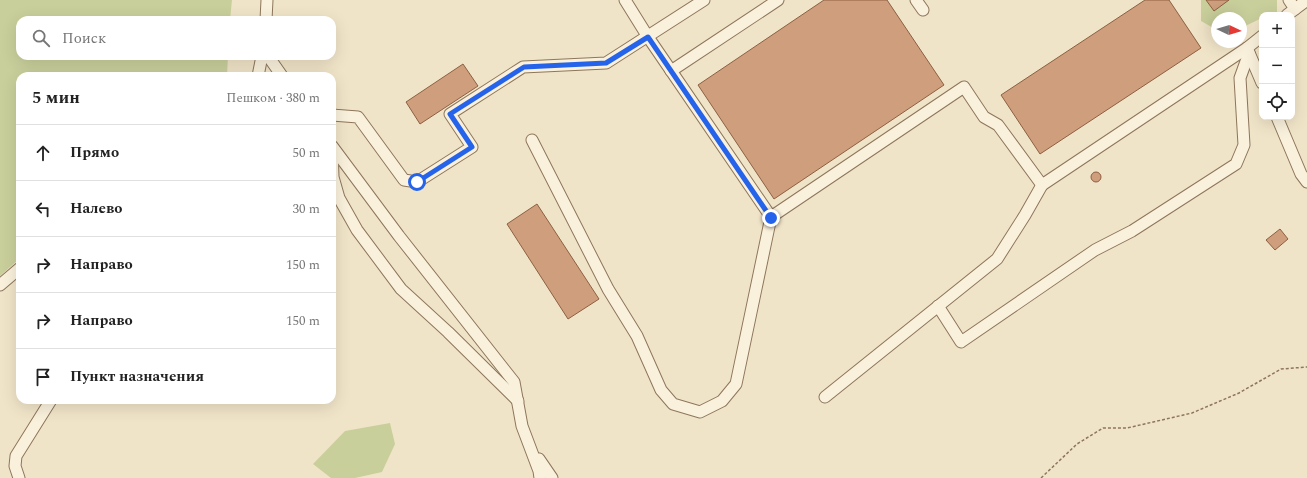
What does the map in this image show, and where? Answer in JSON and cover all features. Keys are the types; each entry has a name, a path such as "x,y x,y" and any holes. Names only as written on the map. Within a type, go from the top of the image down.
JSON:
{"street":[{"path":"266,16 268,0"},
{"path":"625,0 648,37 771,218"},
{"path":"336,115 358,118 404,180 417,182 472,147 450,114 524,67 606,63 704,0"},
{"path":"671,71 778,0"},
{"path":"916,0 923,10"},
{"path":"1291,8 1307,0"},
{"path":"825,396 997,259 1042,185 1248,50 1259,39"},
{"path":"1248,50 1259,76"},
{"path":"938,306 961,342 1095,250 1132,231 1236,164 1244,145 1240,78 1248,50"},
{"path":"259,72 261,60"},
{"path":"271,60 279,72"},
{"path":"532,140 608,289 637,336 661,390 673,404 700,412 722,401 736,384 771,218 964,88 984,117 998,125 1042,185"},
{"path":"1278,120 1301,174 1307,182"},
{"path":"336,151 399,236 514,382 522,426 540,471 540,478"},
{"path":"336,190 338,198 356,230 400,289 448,332 518,401"},
{"path":"0,286 16,272"},
{"path":"19,478 15,466 16,456 48,404"},
{"path":"532,452 542,462 552,478"}],"path":[{"path":"1041,478 1077,444 1103,428 1127,428 1192,413 1239,393 1280,369 1307,367"}],"green space":[{"path":"0,0 232,0 230,16 16,16 16,60 228,60 227,72 16,72 16,262 0,276"},
{"path":"1201,0 1277,0 1277,12 1259,12 1259,19 1247,25 1247,12 1211,12 1211,27 1201,21"},
{"path":"390,423 395,444 382,472 355,478 331,478 313,464 345,431"}],"building":[{"path":"824,0 887,0 944,85 774,199 698,85"},
{"path":"1145,0 1169,0 1201,48 1040,154 1001,95"},
{"path":"1206,0 1229,0 1214,11"},
{"path":"463,64 478,86 420,124 406,102"},
{"path":"1094,172 1098,172 1100,173 1100,181 1094,182 1091,179 1091,175"},
{"path":"537,204 599,299 568,319 507,224"},
{"path":"1280,229 1288,239 1275,250 1266,240"}],"route":[{"path":"417,182 472,147 450,114 524,67 606,63 648,37 721,142 771,218"}]}
